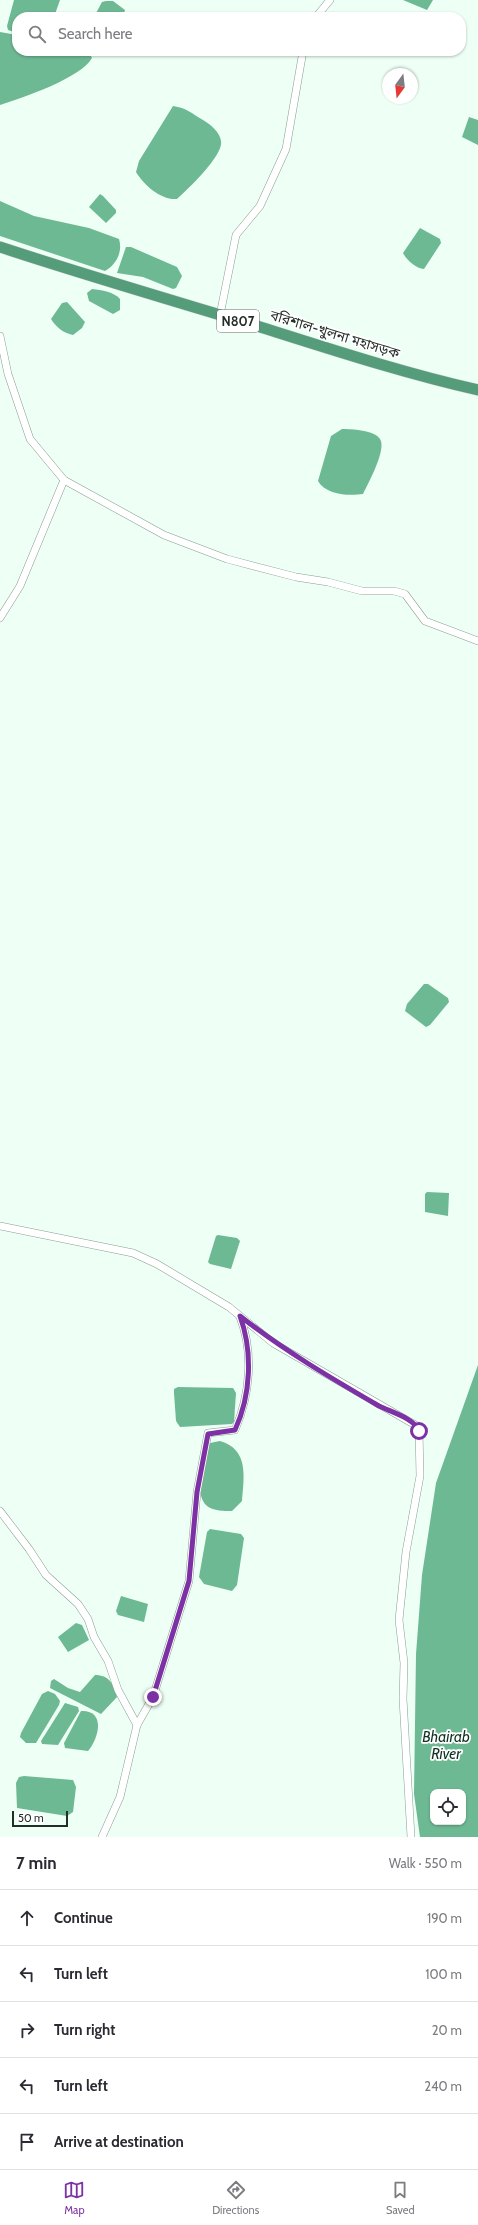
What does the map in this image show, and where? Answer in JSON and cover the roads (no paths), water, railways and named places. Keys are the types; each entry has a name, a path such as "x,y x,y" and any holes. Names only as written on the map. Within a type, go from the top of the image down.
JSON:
{"highway":[{"name":"বরিশাল-খুলনা মহাসড়ক","path":"0,248 444,382 478,390"}],"street":[{"path":"320,12 330,0"},
{"path":"220,315 236,235 260,206 286,149 302,56"},
{"path":"0,336 8,374 30,439 64,480 164,535 227,559 296,577 328,582 362,591 394,591 405,594 426,620 478,641"},
{"path":"0,618 20,586 64,480"},
{"path":"0,1226 133,1253 185,1280 240,1316 273,1342 380,1406 415,1423 419,1431 420,1476 406,1552 399,1620 404,1663 403,1699 411,1837"},
{"path":"102,1837 120,1797 137,1725 153,1697 189,1581 197,1492 208,1434 235,1430 241,1418 249,1358 246,1333 240,1316"},
{"path":"0,1511 29,1549 46,1575 78,1604 88,1619 94,1637 108,1661 118,1690 137,1725"}],"water":[{"path":"14,0 60,0 56,12 12,12 12,31 8,30 7,26"},
{"path":"403,0 433,0 427,10"},
{"path":"113,1 125,10 124,12 97,12 102,2"},
{"path":"0,32 12,34 12,56 91,56 92,58 76,73 64,80 22,98 0,105"},
{"path":"173,106 185,109 209,124 217,131 221,141 217,155 211,163 177,199 165,197 153,191 143,182 136,172 139,161"},
{"path":"469,117 478,120 478,145 462,137"},
{"path":"100,194 116,210 116,213 106,223 89,207"},
{"path":"0,201 34,216 89,228 119,239 120,249 118,258 105,271 0,236"},
{"path":"420,228 440,239 441,243 424,269 421,269 412,263 403,253"},
{"path":"126,247 131,247 177,267 182,276 176,288 173,289 143,277 117,273"},
{"path":"92,289 108,292 120,299 120,310 113,314 89,301 87,293"},
{"path":"67,302 85,322 82,328 73,335 60,329 51,319 62,303"},
{"path":"342,429 368,432 380,439 381,450 379,458 363,494 338,494 326,489 318,481 331,436"},
{"path":"424,984 428,984 448,998 449,1002 430,1025 426,1027 405,1011 407,1004"},
{"path":"427,1192 449,1193 448,1216 425,1212 425,1194"},
{"path":"216,1236 237,1238 240,1241 231,1269 210,1264 208,1262"},
{"name":"Bhairab River","path":"478,1365 478,1837 420,1837 414,1794 416,1654 422,1575 436,1483"},
{"path":"178,1387 233,1388 236,1393 234,1422 232,1424 180,1427 176,1421 174,1393 174,1389"},
{"path":"220,1441 236,1450 243,1465 244,1474 242,1501 232,1511 210,1508 203,1500 201,1493 200,1485 202,1466 207,1450 210,1443"},
{"path":"210,1529 241,1534 244,1538 237,1585 232,1591 204,1584 199,1577 207,1532"},
{"path":"121,1596 148,1604 144,1622 118,1615 116,1611"},
{"path":"76,1623 82,1625 89,1640 68,1652 58,1637"},
{"path":"95,1675 100,1675 110,1681 117,1697 101,1714 50,1688 51,1681 54,1679 68,1688 80,1692"},
{"path":"48,1691 55,1694 60,1701 59,1705 36,1743 26,1743 20,1737 21,1733 42,1694"},
{"path":"65,1703 78,1707 79,1711 58,1745 42,1744 41,1741"},
{"path":"81,1711 89,1712 94,1715 97,1720 98,1726 95,1739 88,1751 65,1748 64,1743"},
{"path":"24,1776 73,1780 76,1787 73,1812 67,1816 17,1808 16,1783 19,1777"}]}
